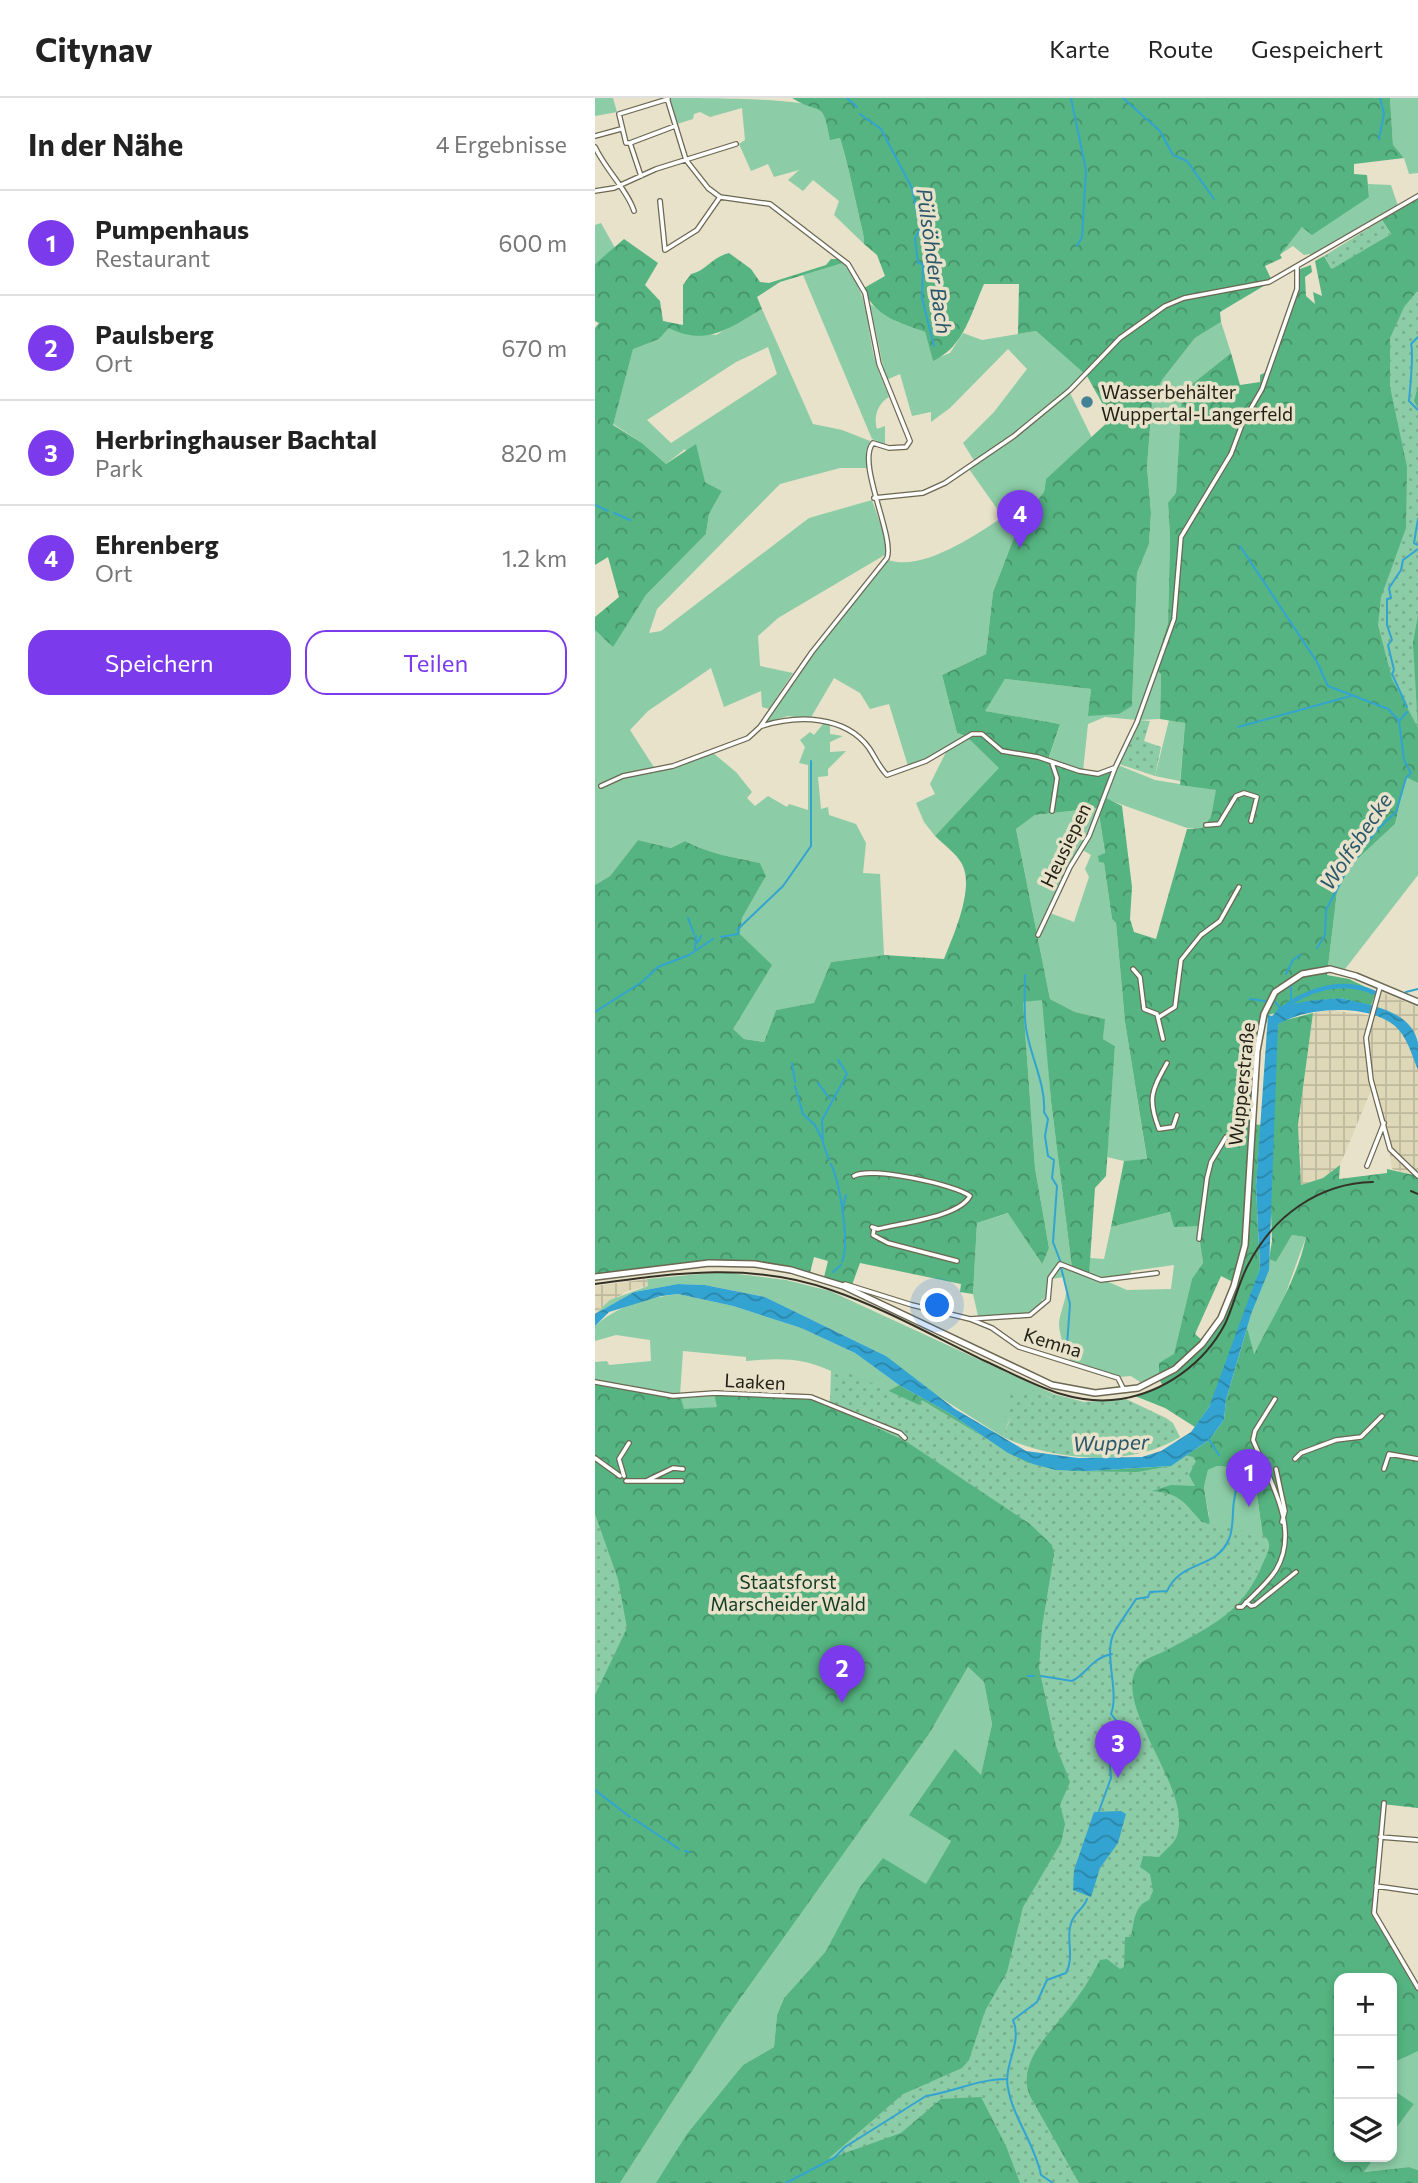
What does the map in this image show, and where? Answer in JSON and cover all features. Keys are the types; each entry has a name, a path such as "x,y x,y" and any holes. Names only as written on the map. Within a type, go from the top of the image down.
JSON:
{"main road":[{"name":"Wupperstraße","path":"595,1277 677,1266 742,1264 790,1270 843,1286 1052,1384 1085,1392 1125,1391 1164,1377 1192,1355 1213,1332 1227,1304 1244,1250 1257,1051 1267,1005 1286,981 1316,970 1340,971 1418,1002"}],"street":[{"path":"601,786 623,776 656,771 740,743 760,727 812,652 887,558 889,545 874,498 867,451 870,444 901,448 910,441 882,373 865,293 848,264 770,204 720,197 699,180 686,160 668,99 620,112 621,129 626,143 630,144 642,177"},
{"path":"630,144 675,126"},
{"path":"595,136 621,129"},
{"path":"595,191 618,186 736,144"},
{"path":"595,146 618,186 629,198 634,211"},
{"path":"874,498 930,491 966,470 1014,436 1070,390 1120,338 1165,306 1184,298 1263,284 1418,196"},
{"path":"660,201 665,250 697,230 720,197"},
{"name":"Heusiepen","path":"1038,935 1070,867 1089,836 1115,768 1137,722 1172,626 1181,537 1231,454 1243,422 1262,388 1294,299 1297,266"},
{"path":"760,727 790,718 846,728 869,748 887,775 926,761 972,734 982,734 1002,751 1051,761 1079,771 1098,774 1115,768"},
{"path":"1051,761 1057,778 1052,811"},
{"path":"1206,825 1219,824 1236,796 1244,793 1257,797 1251,821"},
{"path":"1159,1017 1175,1007 1178,970 1185,954 1201,935 1220,920 1239,887"},
{"path":"1133,969 1140,977 1144,1009 1159,1017"},
{"path":"1380,987 1370,1020 1366,1052 1390,1149 1418,1176"},
{"path":"1159,1017 1163,1039"},
{"path":"1167,1063 1155,1079 1152,1094 1154,1117 1159,1129 1173,1127 1177,1115"},
{"path":"1367,1166 1384,1121"},
{"path":"1199,1239 1211,1164 1226,1137"},
{"path":"853,1176 863,1172 876,1172 943,1184 970,1196 955,1209 873,1228 877,1239 957,1261"},
{"path":"1197,1224 1203,1216"},
{"name":"Kemna","path":"970,1319 1035,1313 1048,1300 1050,1278 1060,1264 1101,1280 1157,1273"},
{"name":"Kemna","path":"843,1286 845,1284 989,1326 1019,1348 1118,1378 1125,1391"},
{"name":"Laaken","path":"595,1382 673,1396 715,1393 811,1397 900,1433 905,1438"},
{"path":"1238,1607 1246,1602 1276,1569 1286,1547 1269,1472 1254,1440 1255,1431 1275,1399"},
{"path":"1295,1459 1301,1453 1336,1440 1361,1437 1382,1416"},
{"path":"623,1478 619,1459 629,1443"},
{"path":"1384,1469 1389,1454 1418,1459"},
{"path":"595,1458 623,1478 644,1482 656,1478 682,1480"},
{"path":"644,1482 652,1475 673,1468 683,1469"},
{"path":"1276,1469 1285,1511 1282,1522"},
{"path":"1246,1602 1251,1606 1255,1605 1296,1572"},
{"path":"1384,1803 1375,1916 1418,1988"},
{"path":"1380,1837 1418,1840"},
{"path":"1376,1886 1418,1892"}],"shaded area":[{"path":"1381,992 1418,1007 1418,1176 1392,1169 1385,1120 1372,1088 1340,1165 1323,1178 1301,1185 1298,1125 1313,1013 1333,1010 1373,1016"},
{"path":"647,1279 648,1286 627,1291 595,1312 595,1286"}],"green space":[{"path":"595,98 613,98 617,112 595,116"},
{"path":"670,98 772,100 821,108 827,119 830,139 840,138 864,244 834,215 839,201 813,180 803,191 788,180 799,170 774,177 768,164 751,171 739,144 745,140 742,108 710,117 700,112 694,114 693,119 677,124"},
{"path":"792,98 1390,98 1393,145 1404,158 1354,164 1354,174 1367,175 1369,197 1312,235 1302,227 1280,255 1282,258 1265,266 1272,281 1220,312 1221,322 1195,338 1162,380 1152,402 1147,467 1151,513 1149,544 1137,573 1132,706 1119,714 1088,716 1091,689 1005,679 985,711 1060,724 1048,760 1084,773 1114,769 1116,772 1106,798 1122,806 1132,887 1130,919 1134,932 1156,939 1187,829 1202,828 1211,817 1216,790 1180,785 1185,723 1160,719 1161,674 1154,667 1168,623 1168,503 1176,493 1182,392 1231,353 1240,385 1260,382 1260,375 1268,371 1297,291 1300,269 1311,265 1312,272 1305,277 1306,296 1315,304 1313,292 1322,296 1315,261 1324,256 1331,268 1391,234 1382,220 1418,199 1418,783 1406,777 1395,824 1351,865 1337,892 1327,975 1349,979 1376,992 1371,1006 1341,998 1323,1000 1268,1015 1267,1022 1262,1023 1252,1124 1261,1125 1256,1186 1260,1268 1224,1374 1209,1407 1195,1427 1165,1408 1135,1396 1163,1386 1159,1379 1159,1363 1174,1354 1192,1279 1203,1263 1198,1226 1174,1227 1170,1212 1111,1227 1124,1161 1147,1159 1125,1022 1116,923 1112,919 1104,863 1099,862 1098,856 1105,853 1098,808 1035,815 1016,829 1050,999 1075,1012 1105,1019 1103,1039 1115,1046 1106,1176 1095,1188 1089,1276 1072,1268 1051,1101 1042,1000 1023,1002 1035,1168 1049,1248 1042,1264 1008,1213 977,1223 973,1294 960,1292 961,1284 860,1263 852,1285 824,1277 828,1261 814,1257 810,1273 729,1263 676,1265 595,1274 595,885 610,876 638,840 671,848 685,841 712,852 760,863 766,876 742,918 740,934 772,965 733,1029 744,1039 764,1042 776,1010 814,1003 831,962 884,955 944,959 961,912 966,886 962,864 935,836 999,768 966,736 957,733 942,675 986,654 993,592 1020,522 1044,492 1046,479 1111,419 1087,376 1036,331 1018,334 1019,284 984,284 959,338 944,355 933,361 925,332 880,312 868,298 864,288 885,276 877,255 864,244 840,138 830,140 823,113","holes":["1221,1276 1233,1282 1219,1318 1202,1340 1195,1334"]},
{"path":"1390,98 1418,98 1418,173 1409,174 1404,158 1393,146"},
{"path":"1368,184 1391,185 1398,206 1311,258 1310,254 1304,255 1293,246 1279,255 1302,227 1369,197"},
{"path":"1382,220 1391,234 1332,269 1324,256"},
{"path":"601,223 615,248 595,264 595,225"},
{"path":"624,239 658,263 645,285 660,301 663,321 683,325 683,285 691,274 723,255 729,253 751,269 760,282 769,283 826,265 831,259 839,259 843,263 780,282 757,297 762,309 717,333 695,336 669,328 659,339 633,349 613,425 642,443 666,464 696,444 705,482 722,491 709,514 706,534 646,595 613,647 595,630 595,617 619,597 608,557 595,565 595,328 599,323 595,321 595,264"},
{"path":"843,263 863,299 873,352 889,397 879,407 876,415 877,429 885,426 885,445 872,439 803,275"},
{"path":"1418,290 1418,386 1414,401 1418,408 1418,615 1413,643 1418,728 1392,679 1378,625 1381,597 1406,528 1407,467 1390,387 1390,338 1404,307"},
{"path":"870,304 898,322 925,332 933,360 950,353 963,333 982,340 1036,331 1087,376 1070,393 1092,438 1046,479 1044,492 1020,522 993,592 986,654 942,675 957,733 966,736 1000,768 935,836 924,822 916,803 935,794 930,784 946,752 908,766 889,704 870,709 860,693 834,678 810,719 788,716 768,722 766,720 814,651 888,560 917,561 932,556 964,542 1003,517 969,469 975,462 963,443 994,412 1027,369 1008,349 950,408 931,422 931,412 912,416 900,374 886,380"},
{"path":"762,309 813,424 842,430 870,441 866,452 870,468 840,468 780,484 657,609 649,633 661,631 809,518 872,500 888,546 888,553 778,618 758,636 760,666 793,673 769,709 762,707 761,691 724,707 711,668 648,711 630,730 657,772 713,753 736,772 752,792 747,798 755,806 768,796 787,807 789,804 808,810 808,765 799,763 805,747 800,740 810,732 814,735 823,724 830,723 830,734 843,736 830,742 830,752 846,751 828,769 828,776 818,777 821,809 828,807 829,815 856,824 866,843 863,873 880,874 884,955 831,962 814,1004 776,1010 764,1042 744,1039 732,1029 771,965 740,934 742,918 766,876 760,863 712,852 685,841 671,848 638,840 610,876 595,885 595,630 613,646 646,595 706,534 709,514 722,491 705,482 685,449 666,464 642,443 613,424 633,348 659,339 669,328 716,335","holes":["768,347 777,374 671,443 647,420 736,362"]},
{"path":"1221,322 1231,353 1182,392 1176,494 1168,504 1168,623 1137,720 1105,717 1088,724 1083,771 1049,758 1060,724 984,711 1005,679 1091,689 1089,716 1132,706 1137,573 1149,544 1151,513 1147,467 1152,402 1162,380 1195,338"},
{"path":"1157,670 1161,673 1160,719 1139,720"},
{"path":"1139,720 1150,721 1144,741 1161,747 1155,776 1119,764"},
{"path":"1169,720 1185,723 1180,781 1155,776"},
{"path":"1118,765 1155,780 1217,790 1211,817 1202,828 1187,828 1106,799"},
{"path":"1406,776 1418,783 1418,875 1345,969 1328,967 1337,892 1351,865 1395,824"},
{"path":"1098,808 1105,854 1099,856 1099,862 1104,863 1112,919 1116,923 1125,1022 1147,1160 1124,1161 1107,1157 1115,1046 1103,1039 1104,1019 1075,1012 1050,999 1016,829 1035,815","holes":["1081,849 1091,855 1085,869 1089,877 1074,922 1050,913"]},
{"path":"1043,999 1051,1101 1072,1268 1089,1275 1090,1258 1104,1259 1111,1227 1170,1212 1199,1226 1203,1263 1192,1280 1174,1355 1159,1379 1140,1382 1131,1376 1119,1377 1070,1360 1070,1353 1065,1353 1059,1324 1066,1283 1064,1277 1051,1279 1061,1263 1056,1265 1049,1279 1047,1300 1042,1299 1042,1305 1034,1312 1024,1315 978,1316 973,1294 977,1223 1009,1213 1041,1263 1049,1248 1035,1168 1023,1002","holes":["1174,1265 1171,1289 1127,1290 1104,1280 1130,1277 1131,1271"]},
{"name":"Staatsforst Marscheider Wald","path":"1313,1013 1298,1125 1301,1185 1323,1178 1340,1165 1339,1179 1387,1173 1387,1169 1418,1176 1418,1808 1382,1804 1372,1913 1418,1991 1418,2051 1397,2061 1397,1973 1334,1973 1334,2162 1371,2162 1364,2172 1409,2167 1418,2170 1418,2183 656,2183 687,2134 743,2065 774,2047 777,2015 784,1998 826,1951 860,1887 883,1858 926,1884 951,1841 909,1815 955,1749 981,1775 992,1724 984,1682 968,1667 929,1734 725,2020 620,2183 595,2183 595,1383 680,1395 684,1409 717,1407 714,1393 812,1397 830,1403 875,1398 899,1385 949,1413 1008,1453 1088,1471 1171,1466 1209,1440 1224,1420 1226,1400 1247,1328 1254,1354 1291,1283 1306,1237 1292,1235 1276,1262 1269,1259 1272,1241 1270,1183 1275,1034 1278,1024","holes":["1217,1466 1239,1468 1257,1495 1265,1552 1115,1681 1210,1525 1204,1487 1208,1470"]},
{"path":"1292,1235 1306,1237 1280,1309 1253,1355 1248,1337 1248,1318 1266,1277 1269,1259 1276,1262"},
{"path":"722,1272 786,1280 830,1291 1054,1394 1053,1399 1034,1391 1010,1418 1003,1437 914,1381 886,1356 765,1297 705,1285 678,1284 634,1292 595,1314 610,1300 648,1286 647,1279"},
{"path":"678,1294 733,1306 801,1328 855,1353 899,1385 875,1398 830,1404 831,1371 820,1366 789,1360 746,1361 746,1357 683,1351 680,1395 714,1393 718,1407 684,1410 673,1395 595,1383 595,1362 607,1361 609,1365 651,1361 650,1340 616,1335 595,1341 595,1326 633,1304"},
{"path":"835,1366 919,1405 922,1400 1026,1462 1072,1471 1137,1472 1171,1466 1185,1455 1193,1457 1196,1461 1189,1475 1195,1486 1171,1485 1152,1491 1176,1497 1202,1522 1263,1535 1269,1544 1255,1580 1235,1606 1211,1625 1148,1658 1139,1665 1133,1681 1134,1700 1141,1722 1173,1791 1179,1813 1177,1836 1159,1857 1143,1856 1140,1867 1150,1874 1153,1891 1149,1900 1138,1910 1131,1937 1125,1937 1124,1967 1120,1969 1107,1959 1100,1960 1081,1993 1037,2050 1027,2072 1030,2096 1079,2183 1020,2183 1006,2146 981,2097 941,2099 901,2133 828,2159 903,2094 962,2068 969,2060 985,2011 1007,1972 1023,1907 1061,1843 1065,1824 1060,1805 1070,1782 1056,1746 1039,1668 1042,1627 1054,1554 1052,1545 1030,1524 907,1442 829,1405"},
{"path":"1009,1390 1026,1394 1034,1390 1052,1399 1054,1394 1084,1402 1126,1399 1166,1418 1173,1423 1180,1437 1161,1447 1116,1457 1068,1456 1023,1445 1003,1437 1010,1419 1004,1416"},
{"path":"1217,1466 1238,1468 1257,1495 1265,1553 1174,1562 1209,1516 1204,1487 1208,1470"},
{"path":"595,1514 618,1579 627,1628 595,1695"},
{"path":"968,1667 984,1682 992,1724 981,1776 955,1750 910,1815 951,1841 926,1885 883,1859 826,1951 784,1998 777,2015 774,2047 743,2065 656,2183 620,2183 725,2020 929,1734"},
{"path":"1418,2049 1418,2170 1409,2167 1364,2172 1371,2162 1397,2162 1397,2127 1414,2104 1397,2092 1397,2060"},
{"path":"1397,2092 1414,2104 1397,2127"}],"water":[{"path":"1341,998 1387,1010 1407,1023 1418,1043 1418,1070 1409,1046 1399,1030 1383,1019 1369,1014 1321,1011 1290,1018 1278,1024 1269,1270 1251,1314 1226,1400 1224,1420 1209,1440 1171,1466 1088,1471 1056,1470 1033,1464 1008,1453 949,1413 899,1385 855,1353 801,1328 733,1306 678,1294 661,1296 609,1312 595,1326 595,1314 634,1292 678,1284 705,1285 765,1297 886,1356 955,1409 1026,1451 1078,1458 1142,1457 1161,1451 1191,1432 1209,1407 1260,1268 1256,1186 1268,1015 1272,1016 1295,1004"},
{"path":"1121,1811 1126,1814 1118,1843 1100,1868 1091,1897 1073,1890 1074,1870 1094,1812"}],"waterway":[{"name":"Pülsöhder Bach","path":"847,98 857,107"},
{"path":"1071,98 1086,170 1082,237 1077,246"},
{"path":"1123,98 1160,131 1173,155 1187,161 1214,199"},
{"path":"1379,139 1384,114 1380,98"},
{"name":"Pülsöhder Bach","path":"860,114 881,129 912,188 920,229 915,238 918,263 923,264 922,298 934,346"},
{"name":"Wolfsbecke","path":"1418,337 1411,344 1409,401 1418,410"},
{"path":"595,505 608,511"},
{"path":"614,513 630,520"},
{"name":"Wolfsbecke","path":"1418,519 1414,543 1418,545"},
{"path":"1240,546 1317,662 1328,686 1388,709 1399,721"},
{"name":"Wolfsbecke","path":"1407,707 1392,674 1394,670 1388,645 1392,640 1387,625 1387,599 1391,598 1389,588 1401,570 1403,560 1418,549"},
{"path":"1238,727 1351,696"},
{"name":"Wolfsbecke","path":"1317,948 1325,935 1326,910 1345,874 1377,830 1396,812 1406,778 1411,773 1404,760 1399,721 1407,712"},
{"path":"721,937 738,934 738,929 783,886 811,846 811,761"},
{"path":"688,918 694,934"},
{"path":"695,949 696,936"},
{"path":"698,942 701,936"},
{"path":"595,1012 642,982 658,967 689,955 713,939"},
{"path":"1286,974 1293,960 1300,955"},
{"path":"1025,975 1026,1031 1041,1084 1044,1112 1048,1119 1045,1136 1048,1156 1054,1160 1052,1178 1057,1186 1053,1242 1061,1263"},
{"path":"1291,986 1291,1002"},
{"path":"1279,1011 1301,997 1325,988 1350,986 1375,993"},
{"path":"1406,992 1418,989"},
{"path":"1250,999 1265,1001"},
{"path":"1275,1002 1281,1009"},
{"path":"829,1160 823,1143 822,1120 847,1074 838,1060"},
{"path":"792,1063 795,1082"},
{"path":"818,1083 830,1099"},
{"path":"795,1086 803,1114 815,1125 822,1139"},
{"path":"831,1164 843,1213 845,1241 842,1262"},
{"path":"842,1211 846,1195"},
{"path":"833,1272 841,1265"},
{"path":"1061,1267 1070,1304 1067,1345"},
{"path":"1208,1438 1219,1455"},
{"path":"1099,1811 1111,1778 1107,1731 1119,1724 1111,1714 1114,1694 1110,1660 1111,1640 1136,1599 1148,1597 1150,1592 1167,1591 1181,1574 1208,1561 1223,1549 1232,1530 1236,1487 1234,1474 1228,1466"},
{"path":"1041,1676 1072,1681 1094,1662 1112,1654"},
{"path":"1028,1676 1034,1676"},
{"path":"595,1790 630,1817"},
{"path":"634,1819 679,1849"},
{"path":"685,1851 689,1852"},
{"path":"1053,2183 1041,2175 1008,2088 1008,2071 1016,2037 1013,2020 1037,2002 1047,1980 1066,1973 1070,1959 1071,1924 1087,1899"},
{"path":"786,2183 834,2158 845,2147 926,2096 986,2081 1007,2079"}],"railway":[{"path":"595,1284 714,1272 802,1281 870,1305 1050,1390 1084,1399 1121,1399 1167,1383 1206,1352 1225,1324 1241,1280 1258,1247 1284,1217 1316,1196 1334,1188 1373,1182"},
{"path":"1411,1191 1418,1194"}],"place":[{"name":"Wasserbehälter Wuppertal-Langerfeld","path":"1087,402"},
{"name":"Ehrenberg","path":"1020,548"},
{"name":"Pumpenhaus","path":"1249,1507"},
{"name":"Paulsberg","path":"842,1703"},
{"name":"Herbringhauser Bachtal","path":"1118,1778"}],"water label":[{"name":"Wupper","path":"1111,1442"}]}
